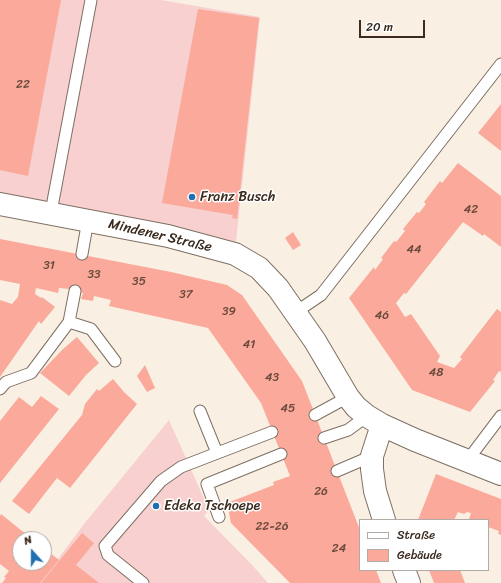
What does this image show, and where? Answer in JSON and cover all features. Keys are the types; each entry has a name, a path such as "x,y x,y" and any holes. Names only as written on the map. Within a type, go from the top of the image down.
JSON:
{"street":[{"name":"Mindener Straße","path":"0,204 51,212 168,236 235,254 259,268 278,288 315,340 348,397 356,407 375,421 501,474"},
{"path":"375,421 372,469 375,491 384,519"},
{"path":"404,571 409,583"}],"lane":[{"path":"51,212 91,0"},
{"path":"296,312 321,296 501,64"},
{"path":"82,254 88,220"},
{"path":"0,389 6,382 31,373 69,322 75,291"},
{"path":"69,322 91,329 115,361"},
{"path":"315,415 348,397"},
{"path":"200,410 218,453"},
{"path":"467,461 501,416"},
{"path":"324,438 375,421"},
{"path":"143,583 108,555 105,546 162,480 181,467 272,432"},
{"path":"219,517 207,484 281,454"},
{"path":"337,471 372,456"}],"shaded area":[{"path":"0,0 161,0 260,17 236,242 0,197"},
{"name":"Edeka Tschoepe","path":"169,420 209,510 204,516 268,583 40,583 49,571 52,571 52,567 84,524"}],"building":[{"path":"0,0 61,0 28,176 0,170"},
{"path":"198,9 259,18 237,219 232,218 233,215 162,203"},
{"path":"501,104 501,151 478,133"},
{"path":"458,163 501,196 501,247 484,234 483,236 463,222 406,294 404,293 396,303 405,317 411,314 440,356 437,362 454,368 462,359 460,357 497,309 501,312 501,372 499,371 493,380 495,381 470,412 412,390 349,298 374,267 375,270 383,259 381,258 394,241 396,242 405,231 403,229 417,212 419,213 426,204 424,202 440,181 442,183"},
{"path":"293,232 301,245 293,250 285,238"},
{"path":"0,239 171,272 227,285 242,295 302,381 359,527 359,571 376,571 381,583 290,583 231,523 227,503 274,485 273,482 290,476 261,403 208,328 109,306 111,300 94,296 93,301 81,299 83,293 69,289 59,288 58,293 36,288 35,294 41,298 42,297 55,307 41,324 39,321 0,377 0,300 12,304 18,297 20,284 0,280"},
{"path":"77,337 99,363 86,375 69,396 40,373"},
{"path":"145,365 155,388 147,392 137,376"},
{"path":"113,379 137,404 70,488 57,478 29,514 12,501 82,415 85,404 97,389 99,391"},
{"path":"41,396 59,409 0,483 0,421 19,397 32,407"},
{"path":"436,474 501,499 501,535 498,534 499,531 489,527 489,519 469,519 471,513 467,512 464,514 458,512 454,519 418,519"},
{"path":"1,514 22,531 12,531 12,571 50,571 40,583 2,583 6,578 4,577 9,571 0,564"},
{"path":"82,533 94,543 76,565 99,583 41,583"},
{"path":"52,554 59,560 52,568"},
{"path":"429,571 460,571 465,583 434,583"}],"place":[{"name":"Franz Busch","path":"192,197"},
{"name":"Edeka Tschoepe","path":"156,506"}]}
